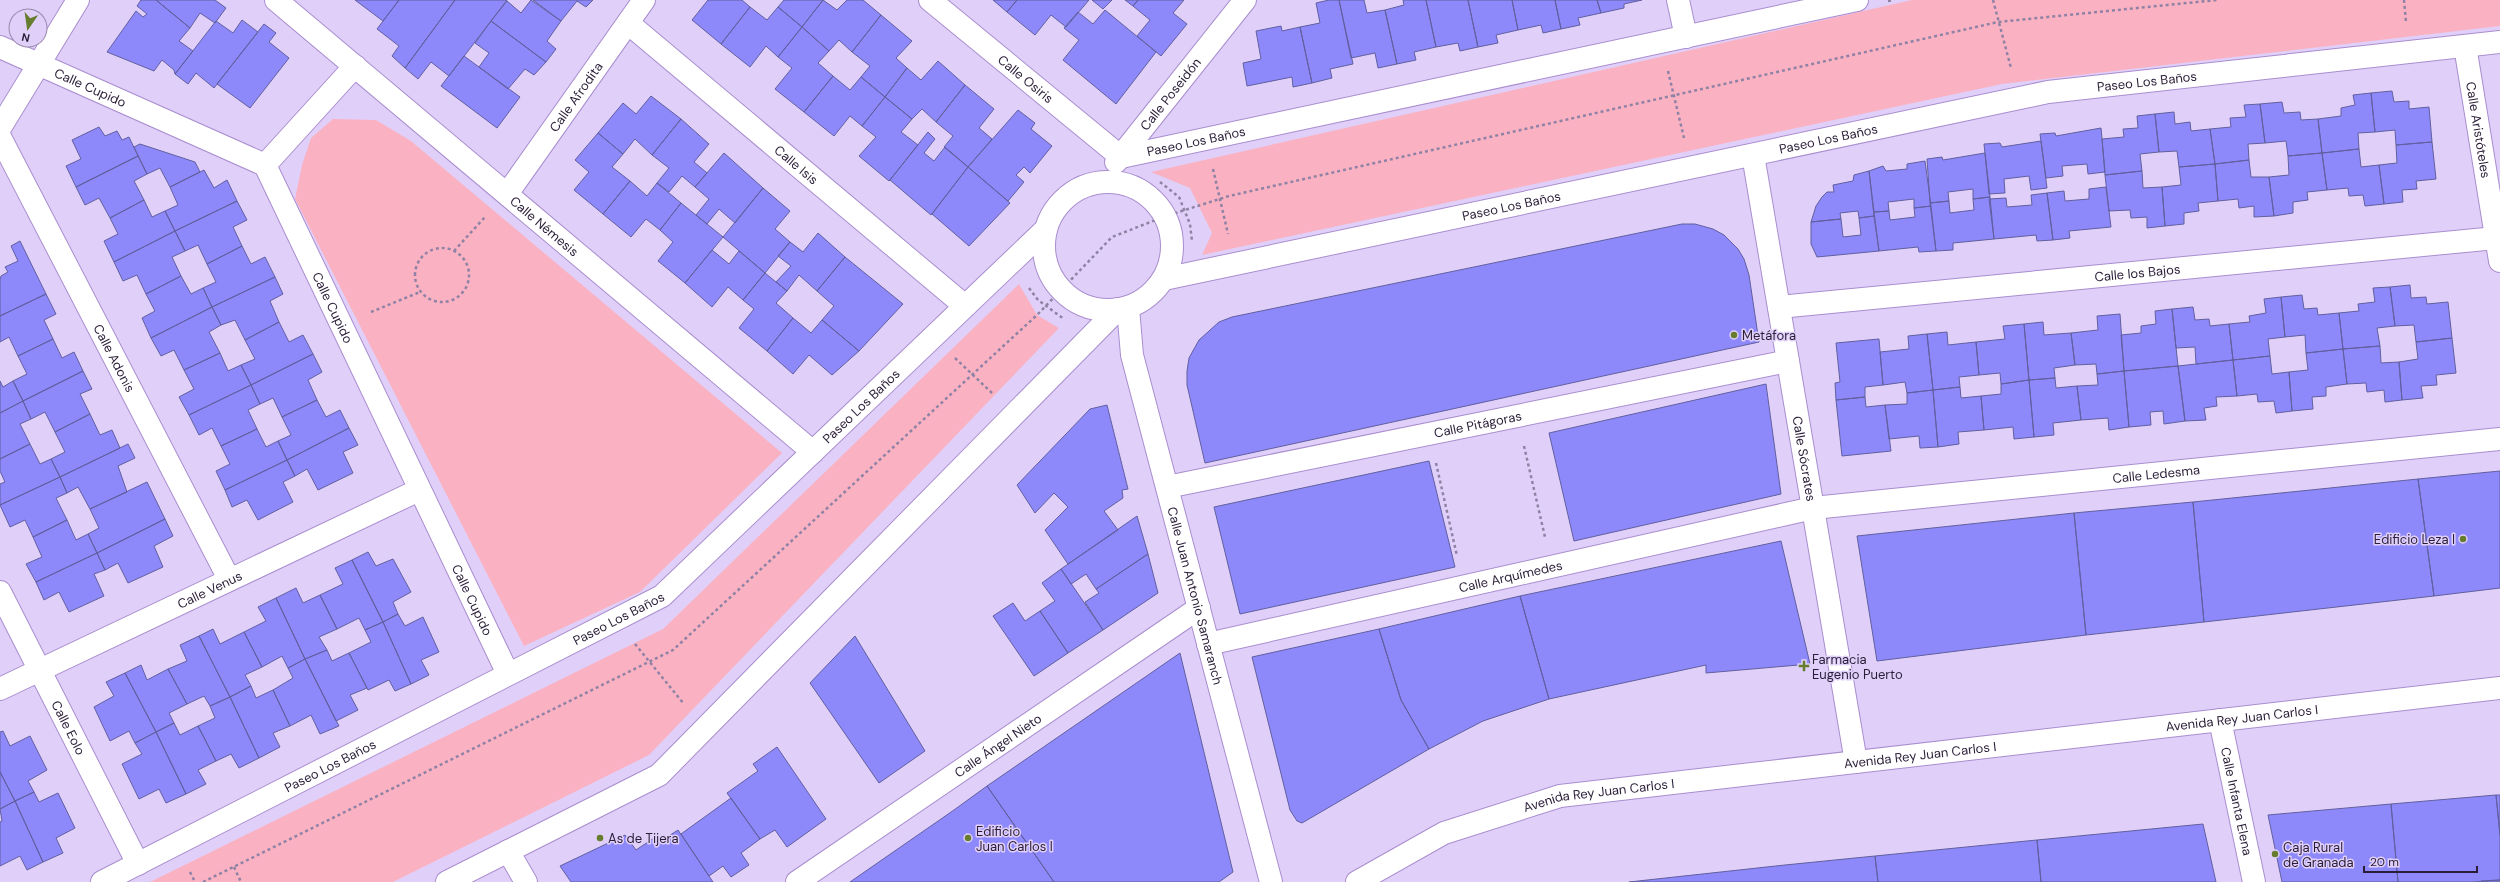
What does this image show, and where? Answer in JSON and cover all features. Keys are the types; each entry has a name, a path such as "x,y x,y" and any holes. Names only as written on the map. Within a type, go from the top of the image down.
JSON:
{"street":[{"path":"0,128 78,0"},
{"name":"Calle Némesis","path":"276,0 813,452"},
{"name":"Calle Afrodita","path":"507,194 644,0"},
{"name":"Calle Osiris","path":"930,0 1121,157"},
{"name":"Calle Poseidón","path":"1091,184 1121,157 1245,0"},
{"path":"1678,0 1686,37"},
{"name":"Paseo Los Baños","path":"1121,157 1207,140 1857,0"},
{"name":"Calle Isis","path":"628,23 965,306"},
{"name":"Paseo Los Baños","path":"1164,280 2048,92 2500,42"},
{"name":"Calle Aristóteles","path":"2465,46 2500,260"},
{"name":"Calle Cupido","path":"0,48 265,165 508,674"},
{"path":"265,165 355,66"},
{"name":"Calle Adonis","path":"0,136 229,579"},
{"name":"Calle Sócrates","path":"1753,155 1856,762"},
{"path":"1114,182 1150,197 1166,216 1173,250 1164,280 1146,298 1123,308 1101,310 1089,308 1067,296 1051,276 1044,250 1046,229 1055,209 1072,193 1091,184 1114,182"},
{"name":"Paseo Los Baños","path":"102,882 662,596 1046,229"},
{"name":"Calle los Bajos","path":"1779,307 2496,238"},
{"path":"447,882 658,775 1015,414 1123,308"},
{"name":"Calle Juan Antonio Samaranch","path":"1123,308 1132,355 1271,882"},
{"name":"Calle Pitágoras","path":"1167,487 1788,361"},
{"name":"Calle Ledesma","path":"1813,508 2500,439"},
{"name":"Calle Venus","path":"0,689 419,490"},
{"name":"Calle Arquímedes","path":"1208,644 1813,508"},
{"name":"Calle Eolo","path":"0,592 138,864"},
{"name":"Calle Ángel Nieto","path":"797,882 1199,608"},
{"name":"Avenida Rey Juan Carlos I","path":"1358,882 1444,833 1560,796 2500,688"},
{"name":"Calle Infanta Elena","path":"2220,720 2254,882"},
{"path":"508,851 526,882"}],"path":[{"path":"1993,0 2020,98"},
{"path":"1046,306 1112,237 1166,216 1220,199 1998,22 2217,0"},
{"path":"1660,42 1692,168"},
{"path":"1207,140 1234,264"},
{"path":"454,251 507,194"},
{"path":"436,249 454,251 466,263 469,272 466,288 454,300 439,302 427,299 420,292 414,274 416,265 422,256 436,249"},
{"path":"340,324 420,292"},
{"path":"933,337 1015,414"},
{"path":"1518,416 1546,540"},
{"path":"1430,434 1458,561"},
{"path":"615,619 705,729"},
{"path":"234,867 241,882"}],"shaded area":[{"path":"1912,0 2500,0 2500,26 2002,84 1202,255 1212,233 1190,188 1151,172"},
{"path":"333,119 376,120 411,141 782,453 640,592 524,646 295,199 302,165 311,138"},
{"path":"1019,284 1037,315 1059,328 649,755 393,882 150,882 663,629"}],"building":[{"path":"141,0 156,0 190,28 179,41 193,51 175,74 174,70 162,60 154,71 107,52 136,11 143,17 147,14 137,6"},
{"path":"156,0 215,0 226,8 215,23 200,13 190,28"},
{"path":"355,0 399,0 383,21"},
{"path":"399,0 455,0 405,68 392,56 399,46 377,29"},
{"path":"455,0 507,0 449,76 431,62 418,79 405,68"},
{"path":"531,0 561,21 547,41 556,49 546,62 491,21 507,1 521,13"},
{"path":"533,0 593,0 586,7 577,1 561,21"},
{"path":"708,0 742,0 750,7 721,44 692,20"},
{"path":"784,0 823,0 802,27 778,7"},
{"path":"823,0 837,10 847,0 863,0 881,15 852,52 839,40 829,51 802,27"},
{"path":"993,0 1017,0 1007,12"},
{"path":"1017,0 1089,0 1066,27 1051,15 1035,35 1007,12"},
{"path":"1092,0 1112,0 1103,9"},
{"path":"1125,0 1138,0 1133,6"},
{"path":"1138,0 1184,0 1173,13 1187,24 1161,56 1137,36 1150,20 1133,6"},
{"path":"1329,0 1339,0 1353,64 1330,69 1332,78 1312,83 1300,27 1320,23 1316,3"},
{"path":"1339,0 1364,0 1367,13 1385,10 1397,64 1378,68 1375,53 1351,58"},
{"path":"1403,0 1426,0 1436,47 1414,52 1416,60 1397,64 1385,10 1404,5"},
{"path":"1426,0 1468,0 1478,47 1460,51 1458,43 1436,47"},
{"path":"1468,0 1512,0 1518,30 1496,35 1498,43 1478,47"},
{"path":"1512,0 1555,0 1561,29 1543,33 1541,25 1518,30"},
{"path":"1555,0 1597,0 1601,13 1578,18 1580,25 1561,29"},
{"path":"1597,0 1642,0 1624,4 1624,8 1601,13"},
{"path":"750,7 767,20 778,7 802,27 778,57 766,46 750,67 721,44"},
{"path":"1105,10 1156,52 1116,104 1063,60 1079,40 1064,28 1078,12 1093,24"},
{"path":"881,15 912,41 896,58 907,68 885,97 861,77 870,66 852,52"},
{"path":"242,20 258,32 214,88 196,73 188,84 175,74 216,21 233,33"},
{"path":"491,21 546,62 534,75 525,69 508,89 479,67 489,53 475,43"},
{"path":"264,24 276,33 269,42 289,58 250,108 217,84"},
{"path":"1281,26 1282,31 1300,27 1312,83 1293,87 1292,77 1247,86 1243,63 1261,59 1256,31"},
{"path":"802,27 829,51 818,63 833,76 804,112 775,89 792,68 778,57"},
{"path":"464,56 520,97 497,128 441,86"},
{"path":"938,61 965,85 936,122 922,109 912,119 885,97 907,68 921,80"},
{"path":"833,76 850,90 861,77 885,97 862,126 850,116 834,136 804,112"},
{"path":"965,85 994,109 979,128 992,139 968,167 944,147 953,136 936,122"},
{"path":"2392,91 2394,102 2409,101 2409,109 2429,107 2432,142 2396,145 2395,130 2375,132 2371,93"},
{"path":"2371,93 2375,132 2358,133 2359,149 2322,153 2318,119 2341,116 2341,108 2355,105 2353,95"},
{"path":"651,96 681,119 652,155 635,139 623,154 598,133 623,103 636,114"},
{"path":"885,97 912,119 901,132 918,145 889,181 859,156 876,137 862,126"},
{"path":"2282,102 2284,113 2300,112 2301,120 2318,119 2322,153 2288,156 2286,141 2265,143 2260,104"},
{"path":"2260,104 2265,143 2248,144 2249,160 2215,164 2210,129 2231,127 2230,118 2246,117 2244,105"},
{"path":"1018,110 1035,123 1031,129 1052,146 1030,173 1024,167 1016,175 1024,182 1008,201 968,167"},
{"path":"2174,112 2175,124 2190,122 2191,131 2210,129 2215,164 2179,167 2177,151 2159,152 2155,114"},
{"path":"2155,114 2159,152 2140,154 2142,171 2105,175 2102,139 2124,137 2123,129 2138,128 2137,116"},
{"path":"681,119 709,144 694,162 707,173 695,187 682,176 669,192 657,183 669,168 652,155"},
{"path":"99,127 105,136 117,131 122,140 129,137 138,156 76,187 66,166 81,159 72,140"},
{"path":"2101,128 2105,172 2088,174 2087,164 2062,166 2063,176 2046,178 2040,134 2055,133 2056,136"},
{"path":"928,132 935,139 924,153 934,161 945,147 968,167 931,215 890,180"},
{"path":"598,133 623,154 612,167 630,181 603,214 574,190 589,172 575,160"},
{"path":"2041,141 2047,188 2031,190 2029,176 2004,179 2005,193 1989,194 1984,144 2000,143 2002,147"},
{"path":"2432,142 2436,179 2416,181 2417,189 2402,190 2403,202 2384,204 2379,165 2397,163 2396,145"},
{"path":"140,144 195,162 200,172 170,187 160,168 147,174 134,147"},
{"path":"2359,149 2361,167 2379,165 2384,204 2365,206 2363,195 2349,196 2348,188 2327,190 2322,153"},
{"path":"724,153 763,188 735,223 719,209 707,224 696,215 709,199 695,187"},
{"path":"1985,153 1990,197 1973,199 1973,189 1948,192 1949,201 1930,203 1927,159 1942,157 1943,160"},
{"path":"2322,153 2327,190 2307,192 2308,200 2293,202 2293,213 2274,216 2269,177 2289,175 2288,156"},
{"path":"138,156 147,174 134,181 144,200 110,218 99,198 85,205 76,187"},
{"path":"2249,160 2251,177 2269,177 2274,216 2254,217 2254,206 2239,208 2238,199 2218,201 2215,164"},
{"path":"1925,161 1931,206 1914,208 1914,199 1888,202 1889,211 1874,212 1869,171 1883,166 1886,171 1907,169 1907,164"},
{"path":"2215,164 2218,201 2198,203 2199,211 2184,213 2184,224 2165,226 2162,187 2181,185 2179,167"},
{"path":"968,167 1010,203 969,246 932,214"},
{"path":"204,170 214,188 227,180 237,201 175,231 165,211 178,205 170,187"},
{"path":"1869,171 1874,216 1859,218 1858,211 1840,213 1841,219 1811,222 1816,206 1822,197 1827,192 1834,192 1833,185 1853,181 1854,175"},
{"path":"2142,171 2143,188 2162,187 2165,226 2147,228 2147,217 2131,218 2130,210 2109,211 2105,175"},
{"path":"630,181 647,196 657,183 681,203 660,230 646,219 631,237 603,214"},
{"path":"2106,187 2111,227 2069,231 2070,238 2053,240 2047,193 2064,191 2065,201 2089,199 2089,189"},
{"path":"763,188 790,211 775,229 790,242 765,273 723,237"},
{"path":"2047,193 2053,240 2037,241 2036,235 1994,239 1989,199 2006,198 2007,207 2032,205 2031,195"},
{"path":"1990,197 1994,239 1953,243 1953,250 1936,251 1930,203 1949,201 1950,213 1974,210 1973,199"},
{"path":"144,200 152,217 165,211 175,231 114,262 104,241 118,234 110,218"},
{"path":"237,201 247,220 233,227 242,246 207,264 198,245 185,251 175,231"},
{"path":"681,203 723,237 685,283 658,261 673,242 660,230"},
{"path":"1931,206 1936,251 1919,252 1918,247 1879,251 1874,212 1889,211 1890,220 1915,217 1914,208"},
{"path":"1874,216 1879,251 1817,257 1811,244 1811,222 1841,219 1843,237 1861,235 1859,218"},
{"path":"1682,224 1695,224 1713,229 1724,235 1738,249 1744,259 1749,275 1759,342 1205,463 1187,385 1187,371 1189,358 1199,340 1219,322 1232,317"},
{"path":"175,231 185,251 172,257 181,276 146,294 137,275 123,281 114,262"},
{"path":"818,233 845,257 817,291 799,275 787,291 776,282 791,266 778,256 790,242 803,252"},
{"path":"20,241 46,294 0,316 1,276 8,272 5,267 18,261 11,246"},
{"path":"242,246 251,264 265,257 275,277 212,307 203,288 216,282 207,264"},
{"path":"712,250 729,264 739,251 765,273 743,300 728,287 712,307 685,283"},
{"path":"845,257 903,304 859,351 822,320 834,306 817,291"},
{"path":"765,273 787,291 776,303 793,318 767,351 739,328 754,309 743,300"},
{"path":"181,276 191,294 203,288 212,307 151,338 142,318 155,311 146,294"},
{"path":"275,277 283,294 270,301 279,322 245,340 235,320 221,325 212,307"},
{"path":"2410,285 2411,298 2426,297 2427,304 2448,302 2452,338 2416,342 2414,325 2395,326 2390,287"},
{"path":"2390,287 2395,326 2377,328 2380,346 2343,349 2339,313 2359,311 2358,304 2375,302 2373,288"},
{"path":"46,294 56,314 44,320 53,339 18,356 9,337 0,342 0,316"},
{"path":"2302,295 2304,309 2317,308 2318,315 2339,313 2343,349 2306,353 2305,335 2285,337 2281,297"},
{"path":"2281,297 2285,337 2268,339 2270,356 2233,360 2229,324 2250,322 2249,316 2266,313 2264,299"},
{"path":"212,307 221,325 209,332 220,353 184,370 174,350 161,356 151,338"},
{"path":"2193,307 2195,320 2209,319 2210,326 2229,324 2233,360 2196,364 2195,347 2176,348 2172,309"},
{"path":"2172,309 2178,366 2124,371 2121,335 2141,333 2141,326 2156,324 2155,311"},
{"path":"2120,314 2124,371 2097,374 2096,364 2075,365 2071,333 2098,330 2097,316"},
{"path":"793,318 811,333 822,320 859,351 832,375 809,355 793,374 767,351"},
{"path":"279,322 289,342 303,335 313,354 251,385 241,365 255,359 245,340"},
{"path":"2043,322 2044,335 2071,333 2075,365 2054,368 2055,378 2029,380 2024,324"},
{"path":"2024,324 2029,380 2001,384 2000,373 1979,375 1976,342 2005,339 2003,326"},
{"path":"1947,332 1948,345 1976,342 1979,375 1959,377 1960,387 1933,390 1927,334"},
{"path":"1927,334 1933,390 1907,393 1905,382 1883,385 1880,352 1909,349 1908,336"},
{"path":"2452,338 2456,373 2436,375 2437,385 2421,386 2423,398 2402,400 2399,362 2418,359 2416,342"},
{"path":"53,339 62,358 74,352 83,371 23,401 13,381 27,374 18,356"},
{"path":"1879,339 1883,385 1865,387 1865,397 1836,400 1835,383 1840,382 1836,343"},
{"path":"2380,346 2381,363 2399,362 2402,400 2385,402 2384,390 2367,392 2366,383 2347,384 2343,349"},
{"path":"2343,349 2347,384 2326,387 2326,396 2312,397 2313,409 2292,411 2289,372 2308,370 2306,353"},
{"path":"220,353 228,371 241,365 251,385 189,415 179,397 194,389 184,370"},
{"path":"313,354 322,372 308,380 317,400 282,417 273,398 260,404 251,385"},
{"path":"2270,356 2272,374 2289,372 2292,411 2276,413 2274,401 2258,402 2257,394 2237,396 2233,360"},
{"path":"2233,360 2237,396 2216,397 2217,406 2204,408 2206,420 2185,421 2178,366"},
{"path":"2178,366 2185,421 2164,424 2163,411 2150,412 2151,425 2129,427 2124,371"},
{"path":"83,371 92,389 80,394 90,414 55,432 45,412 31,419 23,401"},
{"path":"2124,371 2129,427 2109,430 2108,418 2081,420 2077,386 2098,385 2097,374"},
{"path":"2055,378 2056,388 2077,386 2081,420 2053,423 2054,435 2034,437 2029,380"},
{"path":"2029,380 2034,437 2014,439 2013,427 1984,430 1981,396 2001,394 2001,384"},
{"path":"0,381 3,387 13,381 23,401 0,413"},
{"path":"1766,384 1781,494 1574,541 1549,433"},
{"path":"251,385 260,404 248,410 257,429 221,446 212,428 199,435 189,415"},
{"path":"1960,387 1961,398 1981,396 1984,430 1958,432 1959,444 1938,447 1933,390"},
{"path":"1933,390 1938,447 1920,448 1919,436 1889,439 1885,405 1907,404 1907,393"},
{"path":"1865,397 1866,407 1885,405 1891,451 1842,456 1836,400"},
{"path":"317,400 326,417 340,410 349,428 287,460 278,441 291,435 282,417"},
{"path":"23,401 31,419 20,424 30,444 0,459 0,413"},
{"path":"1107,405 1128,489 1122,490 1123,498 1104,511 1118,530 1068,564 1045,530 1068,507 1054,493 1035,513 1017,485 1090,409"},
{"path":"90,414 100,435 112,430 120,448 60,477 51,459 65,452 55,432"},
{"path":"349,428 358,445 343,452 353,473 318,490 307,469 295,476 287,460"},
{"path":"257,429 266,447 278,441 287,460 225,490 216,471 230,464 221,446"},
{"path":"30,444 40,464 51,459 60,477 0,505 0,484 5,482 0,471 0,459"},
{"path":"128,444 135,458 118,466 127,492 90,509 78,487 67,493 60,477"},
{"path":"287,460 295,476 283,482 293,502 258,520 247,500 232,507 225,490"},
{"path":"1429,461 1455,567 1240,614 1214,507"},
{"name":"Edificio Leza I","path":"2500,471 2500,588 2434,596 2418,479"},
{"path":"60,477 67,493 56,498 67,520 33,537 25,520 10,527 0,505"},
{"path":"2418,479 2434,596 2204,622 2193,502"},
{"path":"147,482 165,519 97,553 88,534 99,528 90,509"},
{"path":"2193,502 2204,622 2086,635 2074,513"},
{"path":"2074,513 2086,635 1877,661 1857,536"},
{"path":"1137,516 1148,554 1096,589 1086,574 1071,584 1061,569"},
{"path":"165,519 173,536 154,546 163,567 128,583 118,563 105,570 97,553"},
{"path":"67,520 76,540 88,534 97,553 36,582 26,564 42,557 33,537"},
{"path":"1781,541 1810,664 1706,673 1706,665 1549,699 1520,596"},
{"path":"368,552 376,566 393,559 411,592 393,602 398,614 383,622 352,560"},
{"path":"97,553 105,570 94,574 104,596 69,612 59,592 44,600 36,582"},
{"path":"1148,554 1158,593 1103,630 1085,602 1099,593 1096,589"},
{"path":"352,560 383,622 365,630 359,618 337,629 320,595 343,584 335,568"},
{"path":"1061,569 1103,630 1068,653 1040,611 1055,601 1042,583"},
{"path":"296,588 303,603 320,595 337,629 319,637 327,650 305,659 276,598"},
{"path":"1520,596 1549,699 1483,721 1429,749 1401,700 1379,629"},
{"path":"276,598 305,659 288,668 282,656 262,667 244,632 266,621 258,607"},
{"path":"1013,603 1025,621 1040,611 1068,653 1034,676 993,616"},
{"path":"398,614 405,626 423,617 439,652 421,660 429,675 411,684 383,622"},
{"path":"383,622 411,684 395,691 389,680 368,690 349,653 371,642 365,630"},
{"path":"213,629 220,644 244,632 262,667 245,675 251,686 230,697 199,636"},
{"path":"1379,629 1401,700 1429,749 1302,823 1297,821 1290,810 1252,657"},
{"path":"199,636 230,697 210,706 204,696 187,704 168,669 187,661 180,645"},
{"path":"855,636 925,751 879,783 810,683"},
{"path":"327,650 332,661 349,653 367,688 350,695 358,710 336,721 305,659"},
{"path":"1180,653 1233,872 1219,882 1054,882 987,786"},
{"path":"305,659 339,726 320,734 311,715 290,726 273,690 293,678 288,668"},
{"path":"141,665 147,680 168,669 187,704 169,713 174,723 156,732 125,673"},
{"path":"125,673 156,732 135,743 129,731 110,741 94,707 114,696 106,682"},
{"path":"251,686 256,698 273,690 290,726 273,733 280,747 259,758 230,697"},
{"path":"230,697 259,758 239,768 231,754 216,761 198,726 215,718 210,706"},
{"path":"174,723 180,735 198,726 216,761 198,770 206,784 186,794 156,732"},
{"path":"3,731 10,746 30,736 47,770 28,781 34,792 15,801 0,772 0,732"},
{"path":"156,732 186,794 166,803 159,789 139,799 122,764 142,754 135,743"},
{"path":"777,747 826,819 787,847 775,830 760,839 727,793 758,771 753,764"},
{"path":"0,772 15,801 0,809"},
{"name":"Edificio Juan Carlos I","path":"987,786 1054,882 850,882 954,810"},
{"path":"34,792 39,802 58,793 75,828 56,838 63,853 43,862 15,801"},
{"path":"2496,795 2500,835 2500,880 2471,882 2398,882 2391,804"},
{"path":"2496,795 2500,795 2500,835"},
{"path":"731,798 760,839 741,853 749,865 731,877 723,866 709,876 681,834"},
{"path":"15,801 43,862 27,870 20,856 0,866 0,822 2,821 0,809"},
{"path":"2391,804 2398,882 2282,882 2268,815"},
{"path":"2203,824 2216,882 2041,882 2037,840"},
{"path":"678,830 713,882 571,882 560,866 625,835 636,850 657,836 661,841"},
{"path":"2037,840 2041,882 1878,882 1875,856"},
{"path":"1875,856 1878,882 1629,882 1785,865"},
{"path":"2499,880 2500,882 2481,882 2481,881"}],"place":[{"name":"Metáfora","path":"1734,335"},
{"name":"Edificio Leza I","path":"2463,539"},
{"name":"Farmacia Eugenio Puerto","path":"1804,666"},
{"name":"As de Tijera","path":"600,838"},
{"name":"Edificio Juan Carlos I","path":"968,838"},
{"name":"Caja Rural de Granada","path":"2275,854"}]}
